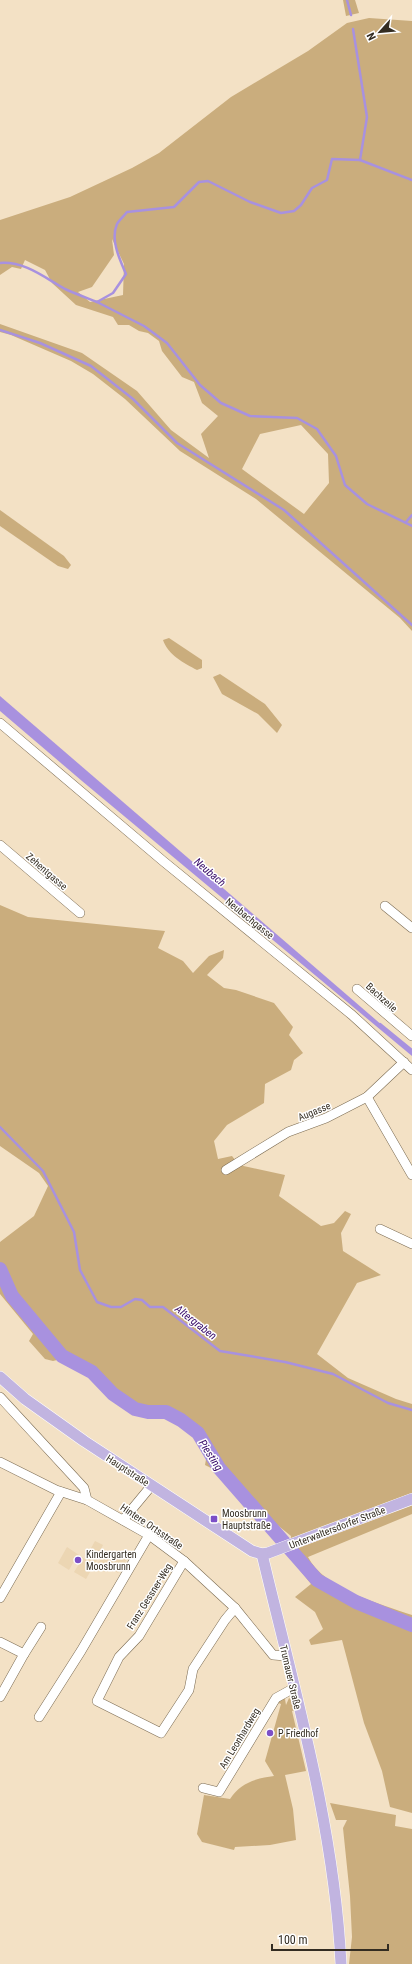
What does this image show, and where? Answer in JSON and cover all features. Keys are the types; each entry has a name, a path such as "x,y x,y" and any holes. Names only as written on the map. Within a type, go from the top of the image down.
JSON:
{"main road":[{"name":"Hauptstraße","path":"0,1377 25,1399 152,1485 244,1547 262,1554"},
{"name":"Unterwaltersdorfer Straße","path":"262,1554 281,1549 412,1499"},
{"name":"Trumauer Straße","path":"262,1554 321,1800 339,1916 341,1964"}],"street":[{"name":"Neubachgasse","path":"0,723 163,861 352,1015 412,1070"},
{"name":"Zehentgasse","path":"0,845 80,913"},
{"path":"385,906 412,928"},
{"name":"Bachzeile","path":"357,989 412,1036"},
{"name":"Augasse","path":"226,1170 288,1132 323,1120 367,1096 404,1062"},
{"path":"367,1096 412,1175"},
{"path":"380,1229 412,1244"},
{"path":"0,1397 84,1488 87,1500"},
{"name":"Hintere Ortsstraße","path":"0,1462 61,1492 87,1500 149,1535 184,1561 234,1608 273,1655 286,1656"},
{"path":"123,1520 152,1485"},
{"path":"0,1598 61,1492"},
{"path":"39,1717 81,1651 149,1535"},
{"name":"Franz Gessner-Weg","path":"184,1561 139,1636 120,1657 97,1701 161,1733 189,1690 193,1669 234,1608"},
{"path":"0,1697 41,1627"},
{"path":"0,1642 24,1654"},
{"name":"Am Leonhardweg","path":"203,1788 220,1792 276,1698 294,1688"}],"shaded area":[{"path":"343,0 355,0 359,13 346,16"},
{"path":"369,18 412,21 412,631 400,618 256,499 180,451 125,399 93,374 71,361 11,335 0,332 0,324 82,353 137,391 171,430 209,458 201,434 218,416 202,403 194,382 182,377 162,351 159,341 148,333 139,331 129,325 118,325 113,317 76,305 52,283 45,270 25,260 21,269 12,267 0,275 0,220 70,197 132,168 159,153 231,97 308,51 347,23","holes":["112,239 124,264 123,295 90,302 78,292 92,287 114,255","301,425 328,454 329,483 304,514 242,469 260,434"]},
{"path":"0,510 64,556 71,565 68,569 58,566 0,526"},
{"path":"169,638 202,660 202,668 197,670 173,654 165,645 163,640"},
{"path":"220,674 265,704 282,725 277,733 258,714 222,694 213,677"},
{"path":"0,696 412,1051 412,1056 0,711"},
{"path":"0,905 28,917 165,931 158,948 183,961 193,973 209,956 224,950 223,958 207,975 224,988 236,990 274,1003 293,1027 289,1035 303,1053 294,1060 291,1070 265,1084 264,1103 227,1125 214,1141 218,1159 232,1156 239,1165 285,1175 279,1196 321,1226 334,1223 345,1211 351,1214 341,1233 343,1251 381,1275 357,1283 317,1354 348,1378 396,1399 412,1404 412,1514 308,1557 326,1578 340,1587 369,1600 412,1615 412,1813 390,1807 382,1771 364,1723 342,1640 311,1645 309,1640 323,1629 315,1612 295,1597 311,1584 290,1558 291,1536 245,1499 225,1475 205,1465 208,1448 197,1434 187,1431 166,1417 152,1417 116,1394 97,1371 69,1357 53,1361 45,1359 29,1341 33,1334 0,1294 0,1242 34,1216 48,1186 39,1173 0,1146"},
{"name":"Kindergarten Moosbrunn","path":"95,1541 103,1545 101,1549 116,1557 118,1554 127,1559 118,1573 110,1568 111,1567 109,1565 105,1572 96,1567 100,1560 98,1558 86,1579 74,1572 79,1564 74,1561 69,1570 58,1563 67,1547 85,1559"},
{"path":"280,1698 285,1699 286,1705 289,1698 292,1700 295,1710 292,1711 306,1771 285,1775 293,1809 296,1840 270,1845 235,1847 234,1850 202,1842 197,1834 204,1795 230,1799 239,1789 249,1782 274,1776 265,1761 281,1704 276,1702"},
{"path":"330,1803 396,1815 395,1826 412,1829 412,1964 349,1964 352,1937 350,1896 343,1828 347,1820 336,1820"}],"waterway":[{"path":"347,0 351,15"},
{"path":"353,29 367,117 360,160"},
{"path":"0,263 9,263 26,267 65,289 97,302 113,293 126,274 115,243 115,230 120,220 127,212 174,207 199,182 208,181 250,202 281,213 294,211 301,205 312,188 327,180 332,159 360,160 412,180"},
{"path":"97,302 144,326 167,343 200,385 221,403 250,416 297,418 317,429 336,456 345,485 367,504 412,526"},
{"path":"0,330 40,343 91,366 133,399 177,443 284,510 412,625"},
{"path":"406,522 412,515"},
{"name":"Neubach","path":"380,1024 412,1050"},
{"name":"Altergraben","path":"0,1127 43,1171 74,1232 80,1270 97,1302 111,1307 121,1307 135,1299 142,1300 150,1307 163,1307 220,1351 285,1362 333,1374 388,1403 412,1410"},
{"name":"Piesting","path":"0,1269 12,1296 62,1356 92,1372 113,1394 135,1409 148,1412 166,1412 181,1420 198,1433 219,1468 317,1580 356,1602 412,1625"}],"place":[{"name":"Moosbrunn Hauptstraße","path":"214,1519"},
{"name":"Kindergarten Moosbrunn","path":"78,1560"},
{"name":"P Friedhof","path":"270,1733"}]}
